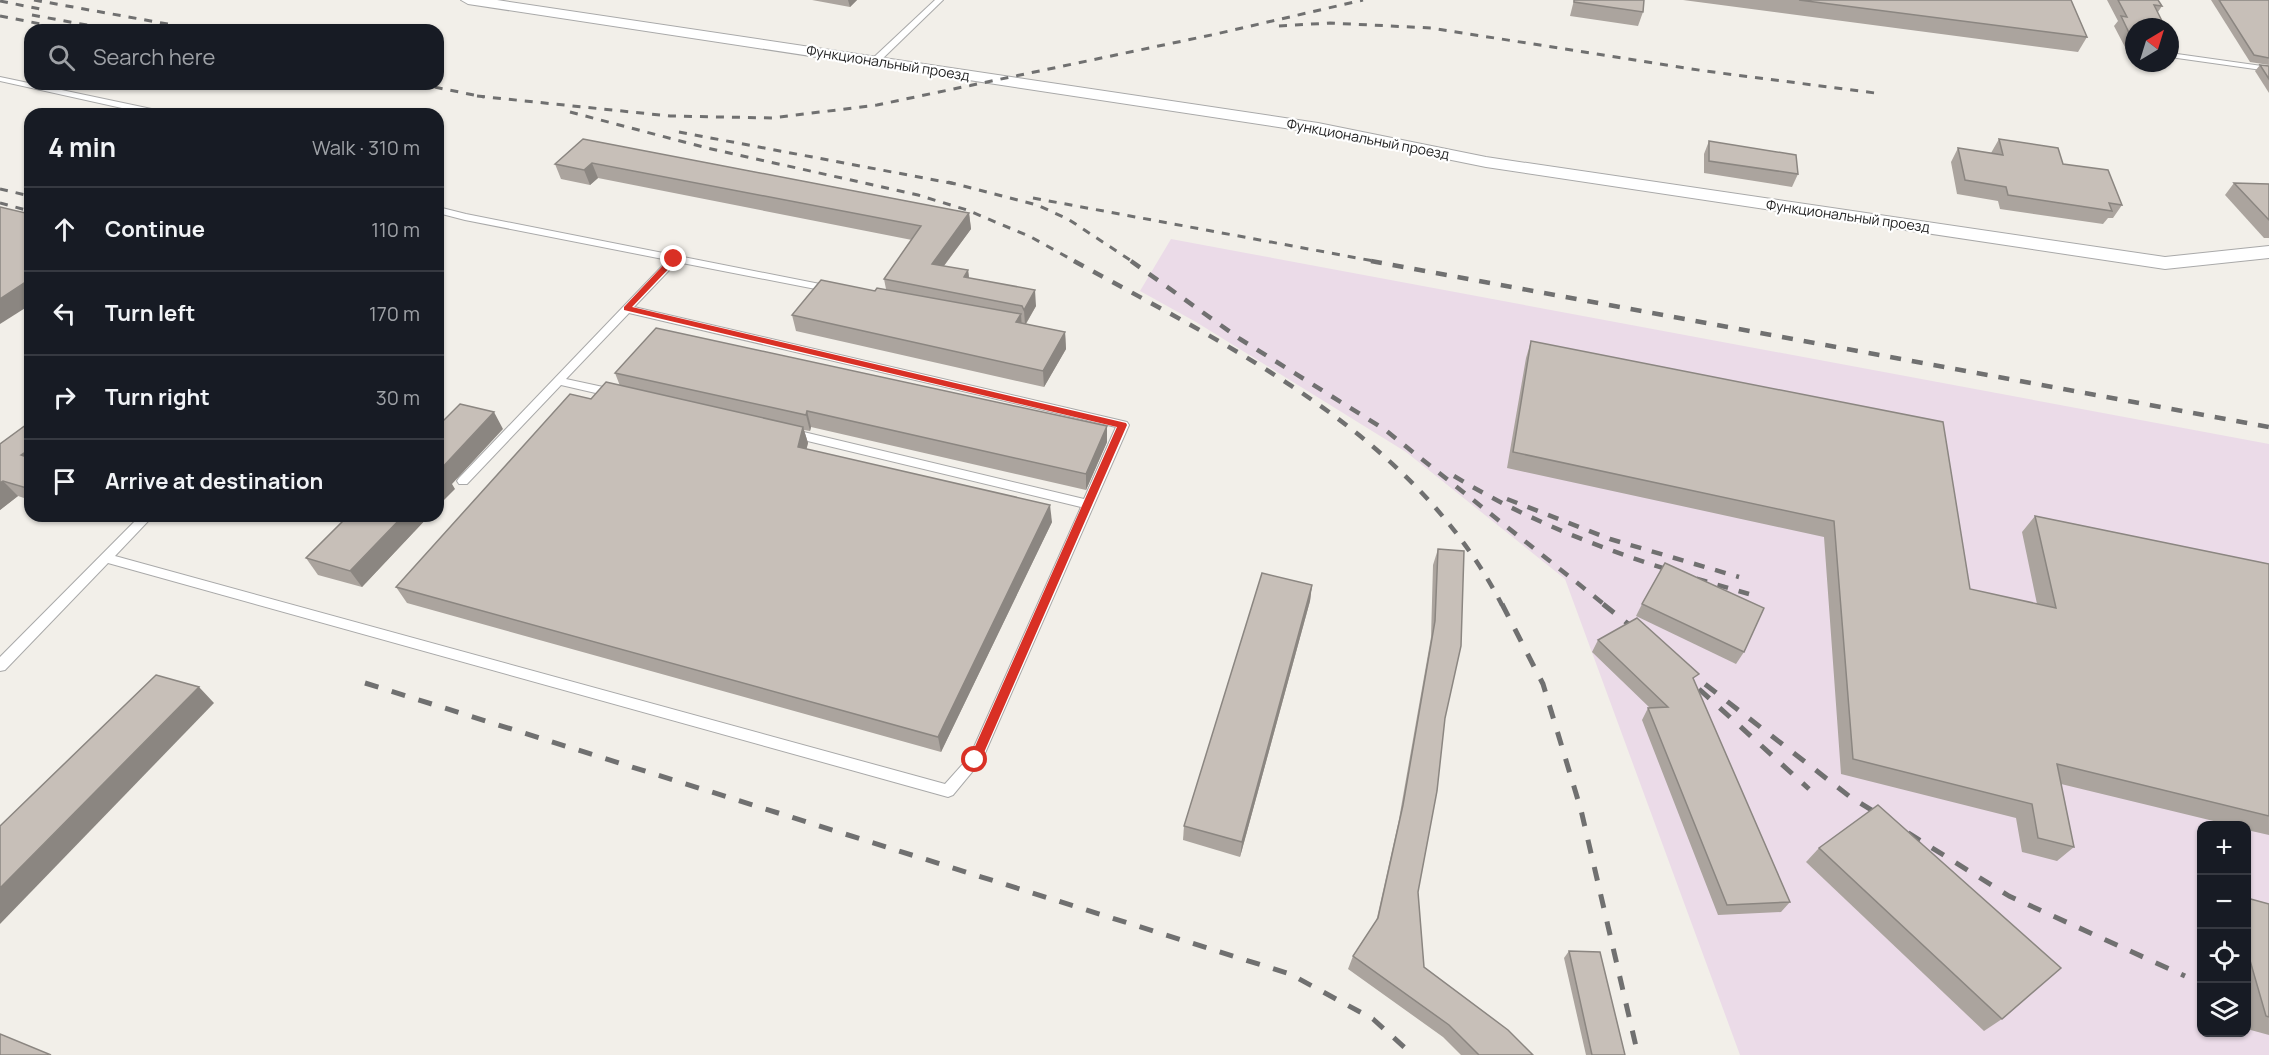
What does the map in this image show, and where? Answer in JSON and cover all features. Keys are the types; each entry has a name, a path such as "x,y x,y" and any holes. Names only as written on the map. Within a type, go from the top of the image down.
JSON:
{"street":[{"name":"Функциональный проезд","path":"468,0 1318,128 1486,162 2165,263 2269,252"}],"lane":[{"path":"875,61 939,0"},
{"path":"2179,56 2269,69"},
{"path":"0,79 24,84"},
{"path":"51,90 133,108"},
{"path":"444,212 465,218 846,292"},
{"path":"464,481 674,259"},
{"path":"106,558 948,792 975,760 1123,425 627,309"},
{"path":"559,381 627,396"},
{"path":"775,430 1088,504"},
{"path":"0,666 141,522"}],"shaded area":[{"path":"1171,239 2269,444 2269,1055 1740,1055 1565,579 1406,452 1196,322 1140,291"}],"building":[{"path":"1574,0 1644,0 1643,12 1574,2"},
{"path":"1799,0 2071,0 2087,37"},
{"path":"2118,0 2158,0 2162,6 2154,5 2160,18 2125,18 2125,24 2121,16 2127,17"},
{"path":"2219,0 2269,0 2269,58 2254,55"},
{"path":"2260,65 2269,66 2269,79"},
{"path":"583,139 969,213 932,264 968,270 964,277 1035,290 1024,310 1022,306 884,279 921,226 592,163 584,170 555,164"},
{"path":"1999,139 2058,148 2063,164 2108,170 2122,205 2109,203 2112,211 2008,195 2006,187 1965,180 1958,148 2003,155"},
{"path":"1709,141 1796,155 1798,174 1709,161"},
{"path":"2234,183 2269,184 2269,220"},
{"path":"0,207 24,213 24,283 0,299"},
{"path":"821,280 1021,314 1016,322 1065,332 1043,371 792,315"},
{"path":"656,328 1107,426 1086,474 807,411 806,415 615,373"},
{"path":"1531,341 1943,422 1970,589 2056,608 2035,516 2269,564 2269,816 2057,764 2074,847 2038,838 2032,804 1853,759 1834,521 1513,452"},
{"path":"606,382 803,427 798,447 1050,505 938,737 396,587 570,394 591,399"},
{"path":"460,404 494,412 444,466 444,420"},
{"path":"24,426 24,453 21,455 24,456 24,487 3,481 0,483 0,444"},
{"path":"342,522 397,522 350,571 306,558"},
{"path":"1438,549 1464,551 1461,646 1445,718 1437,791 1418,892 1424,967 1508,1030 1533,1055 1479,1055 1449,1025 1353,956 1378,918 1403,805 1435,621"},
{"path":"1665,563 1764,608 1744,652 1642,604"},
{"path":"1262,573 1312,585 1242,842 1184,826"},
{"path":"1637,618 1699,674 1693,678 1790,902 1727,905 1648,708 1668,707 1598,640"},
{"path":"156,675 199,687 0,888 0,826"},
{"path":"1878,805 2061,968 2002,1019 1819,848"},
{"path":"2251,899 2269,904 2269,1017 2266,1016 2251,964"},
{"path":"1569,951 1600,952 1625,1055 1592,1055"},
{"path":"0,1034 51,1055 0,1055"}],"railway":[{"path":"34,0 168,24"},
{"path":"481,96 670,116 772,118 877,105 1216,34 1363,0"},
{"path":"0,1 45,10"},
{"path":"32,15 81,24"},
{"path":"0,16 41,24"},
{"path":"1279,26 1330,23 1431,28 1705,71 1875,93"},
{"path":"444,89 481,96"},
{"path":"477,96 481,96"},
{"path":"570,112 707,148 918,195 967,210 1031,237 1076,262"},
{"path":"679,132 955,184"},
{"path":"948,182 955,184"},
{"path":"955,184 1037,205 1068,219 1133,262"},
{"path":"0,189 24,195"},
{"path":"1033,198 1379,262"},
{"path":"0,203 24,209"},
{"path":"1074,261 1257,364 1315,402 1370,444 1421,492 1465,545 1502,605"},
{"path":"1131,261 1240,339 1384,429 1605,605"},
{"path":"1371,261 2269,427"},
{"path":"1454,476 1525,514 1597,545 1634,559 1749,594"},
{"path":"1507,499 1610,539 1739,577"},
{"path":"1502,604 1543,684 1581,810 1638,1055"},
{"path":"1603,604 1641,634"},
{"path":"1683,667 1849,796 2009,896 2185,976"},
{"path":"365,683 1290,974 1373,1019 1413,1055"},
{"path":"1699,689 1809,789"}],"route":[{"path":"674,259 627,309 1123,425 975,760"}]}
